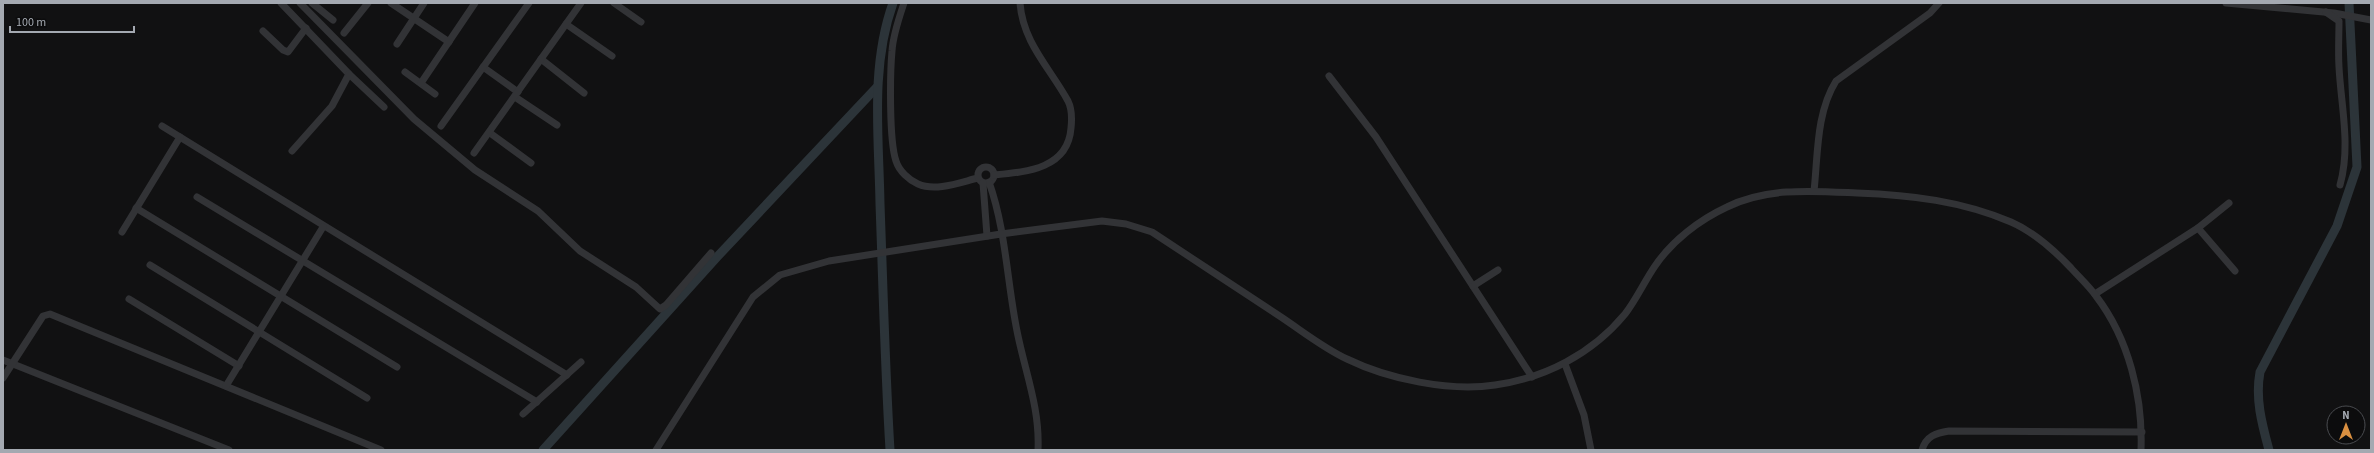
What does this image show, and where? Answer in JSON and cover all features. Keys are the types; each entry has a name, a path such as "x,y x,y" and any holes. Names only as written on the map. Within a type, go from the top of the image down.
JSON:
{"street":[{"path":"281,3 349,74 384,107"},
{"path":"300,3 414,119 475,170 538,211 580,251 636,287 660,309 666,305 711,253"},
{"path":"312,3 333,20"},
{"path":"344,33 368,3"},
{"path":"391,3 449,42"},
{"path":"397,44 424,3"},
{"path":"421,84 476,3"},
{"path":"441,126 529,3"},
{"path":"474,153 490,133 581,3"},
{"path":"614,3 641,22"},
{"path":"904,3 892,50 892,139 896,160 900,169 910,179 928,187 984,181 994,174 1030,171 1050,163 1064,151 1071,133 1072,117 1068,102 1034,49 1026,30 1020,3"},
{"path":"1814,192 1821,123 1827,95 1836,81 1930,13 1939,3"},
{"path":"2226,3 2326,12 2371,20"},
{"path":"2326,12 2339,21 2339,67 2345,121 2345,155 2340,185"},
{"path":"566,24 612,56"},
{"path":"263,31 283,50 288,52 306,28"},
{"path":"541,59 584,93"},
{"path":"484,67 557,125"},
{"path":"405,72 435,94"},
{"path":"292,151 332,106 349,74"},
{"path":"1330,76 1376,137 1532,377"},
{"path":"162,126 567,375"},
{"path":"490,133 531,163"},
{"path":"122,232 180,137"},
{"path":"994,174 991,169 984,168 979,171 995,206 1001,234 1017,333 1038,418 1038,450"},
{"path":"984,181 987,236"},
{"path":"656,450 734,327 760,289 780,275 792,270 870,255 1001,234 1102,221 1126,224 1152,232 1347,359 1387,375 1414,381 1462,386 1494,385 1532,377 1565,364 1591,347 1611,330 1627,312 1657,263 1680,237 1704,219 1729,205 1755,197 1784,192 1917,196 1969,207 2014,223 2053,249 2095,294 2119,336 2135,381 2140,403 2142,432 2141,450"},
{"path":"197,197 537,402"},
{"path":"2095,294 2198,228 2229,203"},
{"path":"985,208 995,206"},
{"path":"136,208 397,367"},
{"path":"226,386 323,226"},
{"path":"2198,228 2235,271"},
{"path":"150,265 260,331 367,398"},
{"path":"1473,286 1498,270"},
{"path":"129,299 239,366"},
{"path":"3,378 43,316 50,314 381,450"},
{"path":"3,360 229,450"},
{"path":"523,414 581,362"},
{"path":"1565,364 1584,415 1591,450"},
{"path":"1922,450 1928,438 1937,432 1949,430 2142,432"}],"waterway":[{"path":"890,450 884,327 878,153 878,102 881,52 893,3"},
{"path":"2269,450 2259,402 2258,392 2260,372 2337,226 2357,167 2349,3"},
{"path":"543,450 717,257 877,87"}]}
